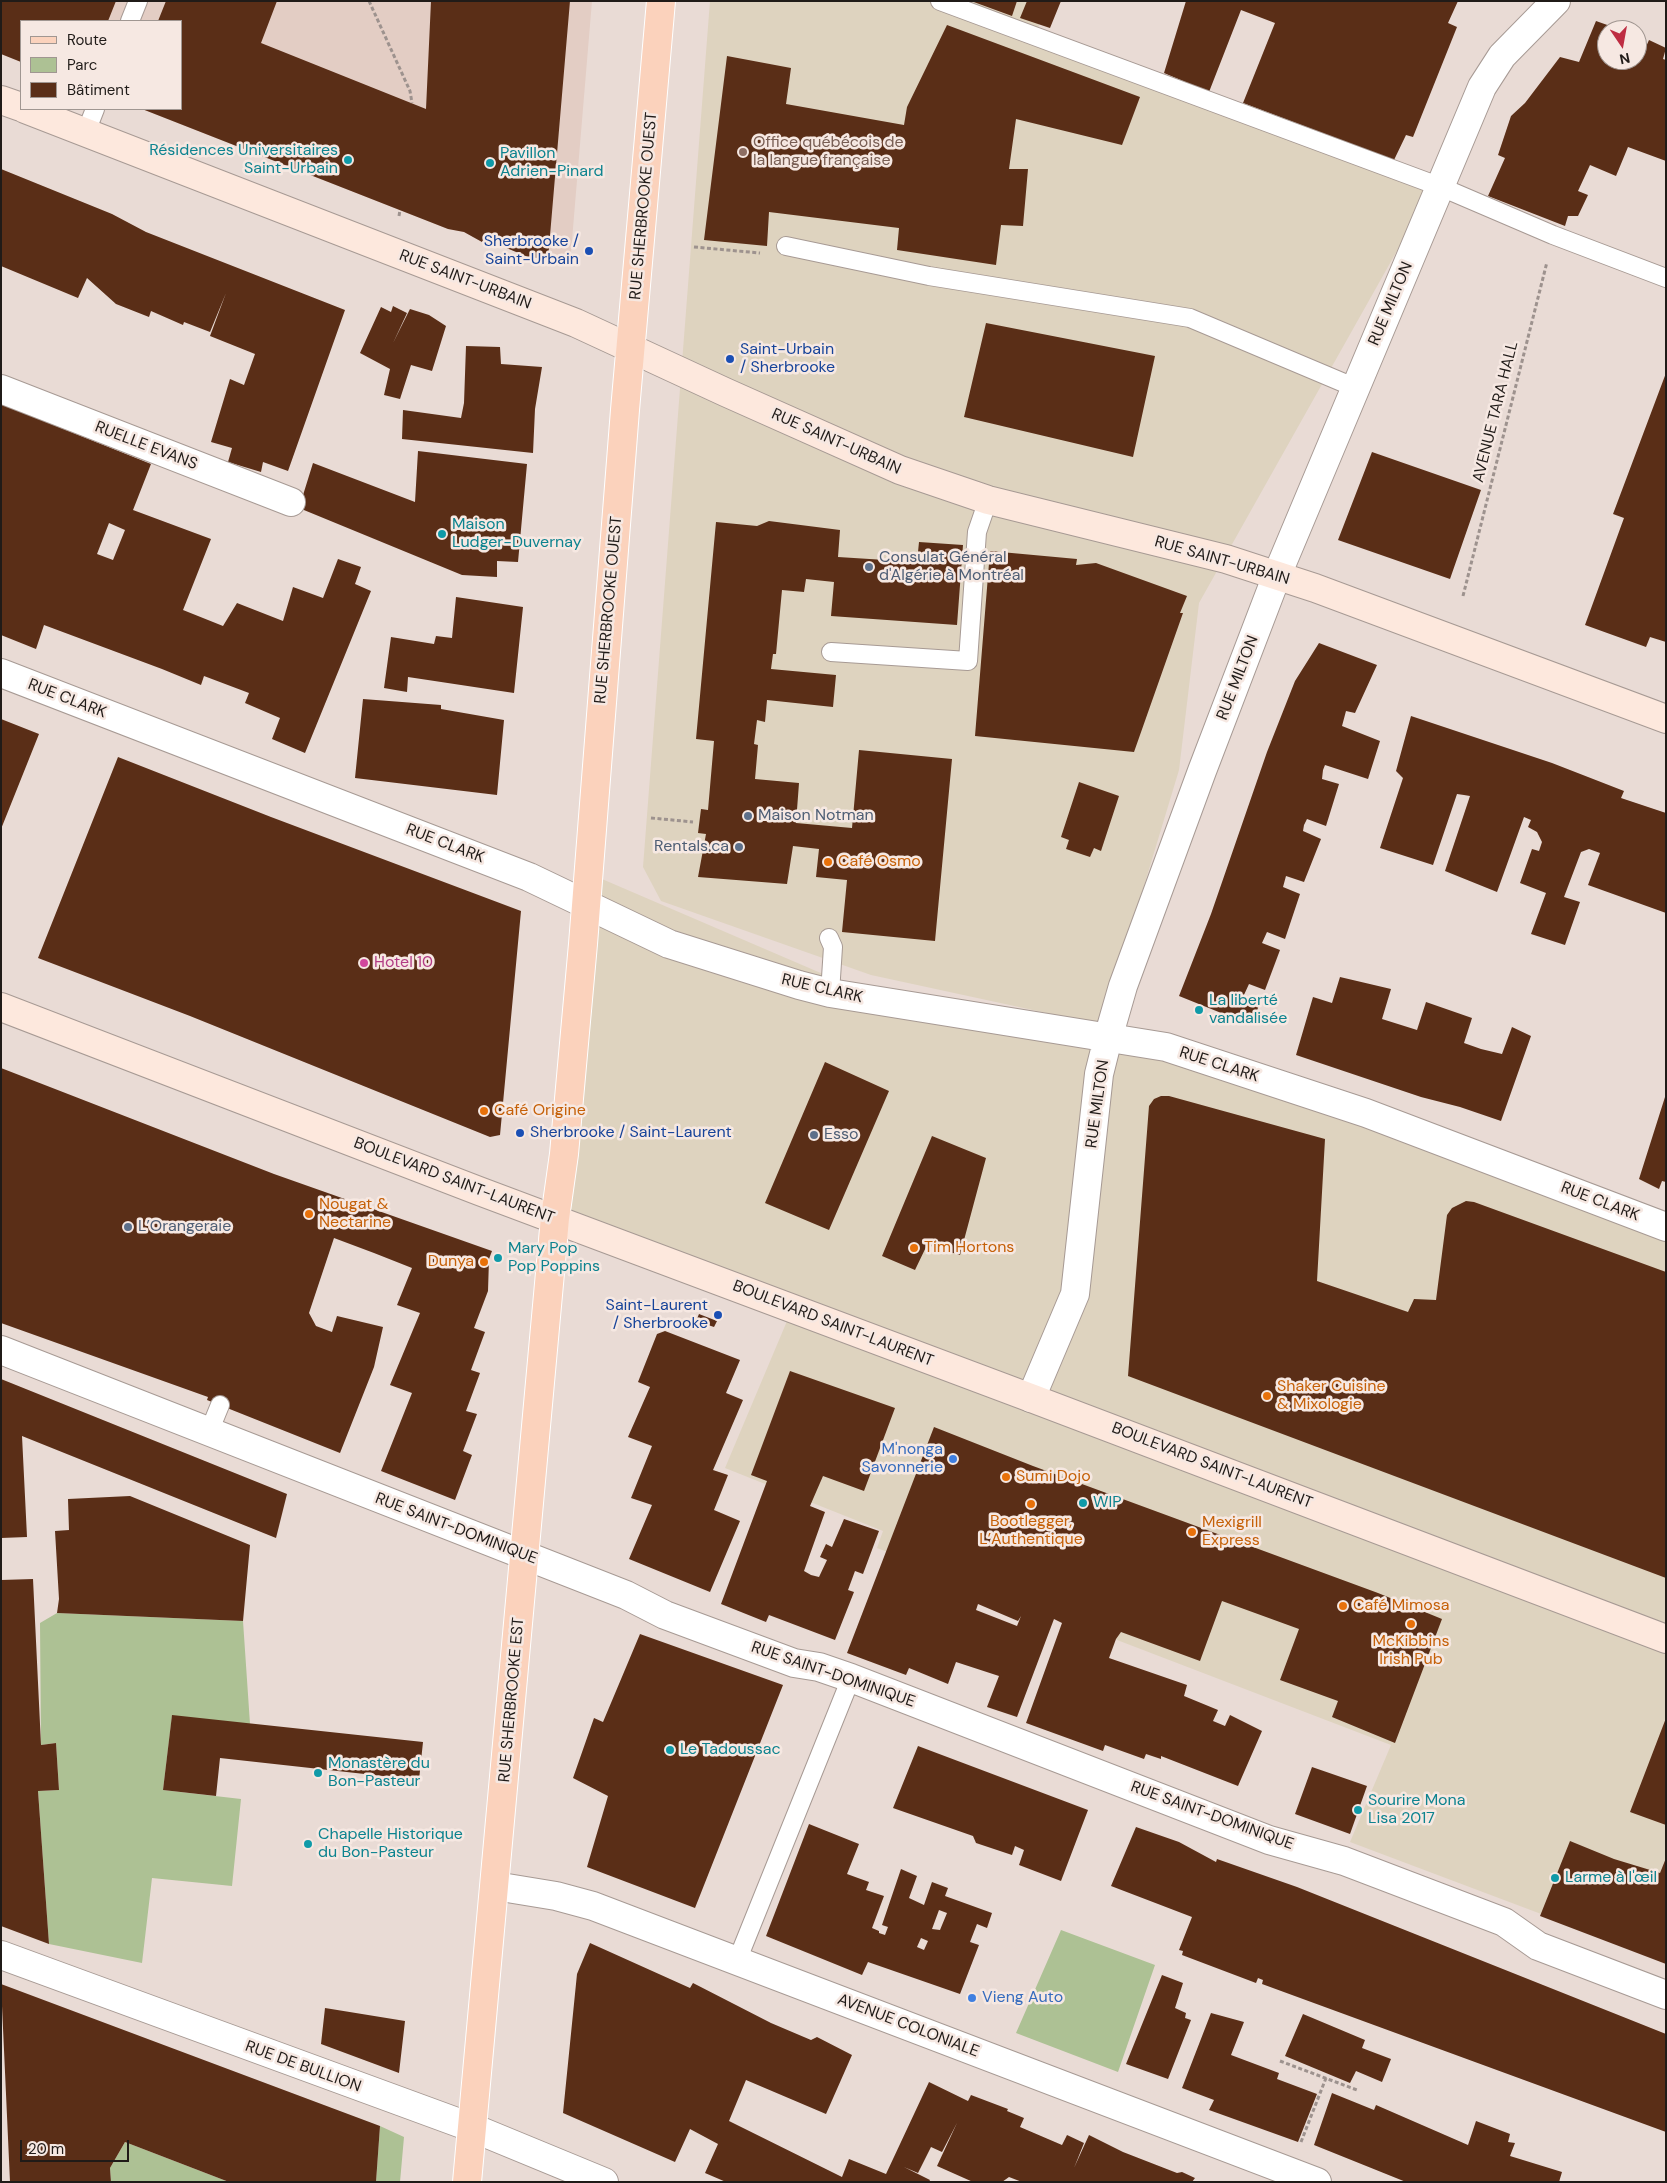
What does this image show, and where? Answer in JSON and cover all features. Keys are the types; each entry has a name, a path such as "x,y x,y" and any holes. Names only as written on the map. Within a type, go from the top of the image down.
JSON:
{"main road":[{"name":"RUE SHERBROOKE OUEST","path":"556,1218 564,1154 586,905 661,1"},
{"path":"1,100 20,107"},
{"name":"RUE SAINT-URBAIN","path":"31,110 91,120 576,323 631,350 900,470 988,500 1226,559 1277,575 1666,719"},
{"name":"BOULEVARD SAINT-LAURENT","path":"1,1007 470,1188 556,1218 612,1241 1666,1639"},
{"name":"RUE SHERBROOKE EST","path":"467,2182 556,1218"}],"street":[{"name":"RUE MILTON","path":"1032,1398 1075,1294 1099,1074 1108,1038 1123,986 1202,771 1277,575 1482,87 1502,56 1556,1"},
{"name":"RUELLE EVANS","path":"1,389 291,502"},
{"name":"RUE CLARK","path":"1,673 502,866 669,944 830,993 1166,1047 1366,1112 1666,1227"},
{"name":"RUE SAINT-DOMINIQUE","path":"1,1350 626,1595 674,1618 794,1663 819,1667 851,1678 1269,1840 1344,1861 1504,1922 1538,1946 1666,1995"},
{"name":"AVENUE COLONIALE","path":"495,1886 556,1896 593,1906 1317,2182"},
{"name":"RUE DE BULLION","path":"1,1955 473,2128 604,2182"}],"lane":[{"path":"130,20 138,1"},
{"path":"940,1 1440,187 1553,235 1666,278"},
{"path":"786,246 930,276 1190,318 1356,388"},
{"path":"831,652 968,661 978,532 988,500"},
{"path":"829,938 833,947 830,993"},
{"path":"209,1432 220,1406"},
{"path":"737,1961 851,1678"}],"path":[{"path":"369,1 410,91 412,103"},
{"path":"399,216 400,210"},
{"name":"AVENUE TARA HALL","path":"1463,596 1553,235"},
{"path":"694,246 764,254"},
{"path":"651,818 693,822"},
{"path":"1280,2061 1357,2090"},
{"path":"1298,2149 1326,2078"}],"shaded area":[{"path":"1,1 592,1 570,264 528,257 497,244 482,242 464,232 448,229 145,110 182,110 182,20 20,20 20,62 1,54"},
{"path":"710,1 1047,1 1035,37 1430,192 1199,603 1179,770 1102,1025 871,975 661,901 643,867"},
{"path":"595,876 858,989 1328,1094 1666,1218 1666,1961 1350,1842 1391,1745 877,1548 883,1531 725,1468 790,1314 568,1235"}],"green space":[{"path":"57,1613 243,1621 250,1724 172,1716 163,1790 241,1799 232,1886 152,1878 142,1963 49,1944 38,1791 59,1790 56,1743 41,1745 40,1623"},
{"path":"1061,1930 1155,1965 1118,2072 1016,2033"},
{"path":"380,2126 404,2137 400,2182 376,2182"},
{"path":"125,2142 229,2182 111,2182 110,2168"}],"building":[{"path":"1,1 116,1 108,20 20,20 20,62 1,54"},
{"path":"166,1 277,1 261,43 426,109 431,1 570,1 548,259 528,257 497,244 482,242 464,232 448,229 145,110 182,110 182,20 158,20"},
{"path":"971,1 1017,1 1012,16"},
{"path":"1027,1 1061,1 1050,28 1020,18"},
{"path":"1186,1 1458,1 1448,23 1457,27 1413,137 1406,135 1394,160 1243,103 1275,23 1241,10 1209,92 1164,73"},
{"path":"1596,21 1597,70 1647,70 1647,44 1649,40 1666,48 1663,59 1666,60 1666,161 1628,147 1616,176 1590,165 1578,191 1588,195 1578,216 1568,216 1565,226 1488,196 1505,158 1498,155 1511,116 1525,103 1560,57 1579,62"},
{"path":"947,25 1140,97 1122,145 1016,119 1009,169 1028,169 1023,226 1001,225 996,265 897,250 899,228 769,212 767,246 704,240 727,56 791,68 786,104 904,125 907,107"},
{"path":"1,169 112,214 146,232 345,310 288,471 263,462 261,472 228,462 232,448 211,442 230,379 244,385 255,354 210,336 226,293 210,332 184,322 183,325 151,311 149,317 116,304 87,278 78,298 1,266"},
{"path":"393,306 407,313 393,343 410,309 429,315 446,326 432,371 411,365 400,399 384,395 390,369 360,353 381,307 391,312"},
{"path":"986,323 1155,356 1133,457 964,417"},
{"path":"466,346 500,347 501,364 542,367 535,409 533,453 402,439 403,410 461,418 464,403"},
{"path":"1666,373 1666,642 1650,637 1646,647 1585,625 1624,518 1613,514"},
{"path":"1,404 151,464 133,510 211,539 183,610 223,626 237,603 283,621 293,587 323,598 338,559 361,567 355,584 371,591 305,753 272,739 280,718 245,703 249,693 204,676 201,685 44,625 36,649 1,635","holes":["109,523 125,530 113,560 97,554"]},
{"name":"Maison Ludger-Duvernay","path":"418,451 527,464 518,562 497,561 497,577 462,575 299,508 313,463 415,502"},
{"path":"1372,452 1481,490 1450,579 1338,540"},
{"path":"769,521 840,530 838,557 917,562 919,542 963,545 957,625 831,616 834,582 806,579 804,592 782,590 776,654 773,654 771,669 836,675 833,707 767,700 765,722 757,720 754,744 758,745 755,779 799,783 796,823 852,828 859,750 952,759 935,941 842,932 847,880 816,877 819,849 793,846 787,884 698,877 706,834 698,833 701,809 708,810 714,741 696,739 716,522 757,526"},
{"path":"990,551 1077,559 1076,565 1096,563 1187,596 1180,613 1183,613 1134,752 975,736"},
{"path":"456,597 523,607 514,693 408,677 407,692 384,688 391,637 434,644 436,636 452,638"},
{"path":"1319,643 1377,665 1355,713 1346,711 1342,726 1380,741 1368,779 1325,765 1322,779 1339,784 1326,826 1307,819 1304,825 1303,831 1321,839 1304,882 1286,876 1283,887 1300,894 1285,939 1267,932 1262,943 1280,950 1265,990 1249,984 1243,997 1260,1003 1251,1025 1179,996 1211,914 1267,752 1295,681"},
{"path":"363,699 441,705 441,709 504,720 497,795 355,778"},
{"path":"1411,716 1552,763 1624,791 1621,798 1666,813 1666,913 1588,885 1600,853 1589,849 1581,852 1564,897 1580,902 1565,945 1531,934 1546,893 1520,883 1532,849 1539,851 1542,842 1537,832 1528,827 1531,820 1524,817 1497,892 1445,871 1470,796 1457,794 1433,865 1380,848 1403,778 1396,771"},
{"path":"1,719 39,734 1,829"},
{"name":"Hotel 10","path":"118,757 521,911 500,1135 490,1137 190,1016 38,958"},
{"path":"1079,782 1119,796 1101,851 1094,848 1090,857 1066,849 1069,840 1061,837"},
{"path":"1340,977 1391,989 1382,1019 1417,1030 1426,1002 1472,1018 1464,1043 1481,1049 1502,1054 1512,1027 1531,1036 1501,1121 1460,1107 1421,1097 1296,1055 1313,997 1332,1003"},
{"path":"825,1062 889,1091 829,1230 765,1203"},
{"path":"1,1068 274,1174 492,1251 489,1259 488,1291 474,1328 485,1332 471,1370 480,1373 466,1411 477,1414 463,1451 472,1455 455,1500 381,1471 412,1393 390,1385 420,1313 397,1305 412,1268 374,1253 334,1238 309,1313 316,1326 332,1332 337,1316 383,1327 374,1367 340,1453 207,1400 208,1397 1,1323"},
{"path":"1161,1096 1169,1096 1325,1139 1317,1281 1408,1312 1414,1299 1436,1300 1447,1215 1452,1208 1466,1201 1474,1202 1666,1272 1666,1578 1128,1376 1149,1106 1154,1099"},
{"path":"1665,1097 1666,1182 1662,1181 1659,1189 1639,1179"},
{"path":"932,1136 986,1158 960,1255 927,1245 915,1270 882,1256"},
{"path":"699,1314 717,1321 714,1327 696,1321"},
{"path":"665,1331 740,1360 726,1393 743,1400 713,1470 728,1475 714,1510 740,1521 710,1592 629,1559 652,1505 631,1498 652,1446 628,1437 650,1387 638,1382 657,1334"},
{"path":"790,1371 895,1408 864,1491 823,1476 810,1506 825,1512 804,1571 811,1575 819,1577 827,1560 820,1557 826,1544 832,1547 844,1519 879,1531 863,1574 855,1571 848,1590 854,1592 835,1640 769,1615 766,1622 721,1604 767,1481 751,1475"},
{"path":"1,1379 287,1494 276,1538 22,1436 27,1537 1,1538"},
{"path":"934,1427 1033,1466 1378,1593 1442,1619 1395,1743 1332,1717 1338,1701 1280,1680 1299,1629 1222,1601 1200,1661 1121,1632 1116,1639 1109,1658 1187,1685 1184,1696 1218,1710 1213,1721 1225,1726 1230,1715 1262,1731 1238,1786 1161,1756 1161,1759 1146,1754 1144,1759 1105,1745 1103,1751 1026,1723 1062,1623 1054,1619 1017,1717 987,1707 999,1676 956,1662 948,1684 909,1668 906,1675 847,1653","holes":["978,1604 1018,1621 1021,1616 1017,1626 976,1610"]},
{"path":"130,1496 250,1545 243,1621 57,1613 59,1599 55,1531 69,1530 68,1499"},
{"path":"33,1579 41,1745 56,1743 59,1790 38,1791 49,1944 1,1926 1,1580"},
{"name":"Le Tadoussac","path":"640,1634 783,1685 695,1908 587,1867 608,1796 573,1778 594,1718 603,1722"},
{"path":"172,1715 423,1742 419,1780 220,1758 216,1796 163,1790"},
{"path":"1666,1718 1666,1825 1630,1812"},
{"path":"918,1746 1088,1810 1061,1881 1019,1865 1024,1850 1015,1846 1012,1855 976,1843 973,1836 893,1808"},
{"path":"1312,1767 1367,1786 1350,1834 1295,1814"},
{"path":"809,1824 859,1844 847,1874 869,1882 866,1890 884,1896 872,1928 879,1931 879,1933 885,1935 888,1927 882,1925 901,1869 917,1876 909,1898 924,1905 932,1882 948,1888 945,1896 992,1913 987,1928 977,1924 970,1942 979,1945 960,1994 868,1962 862,1975 766,1936","holes":["939,1910 947,1913 940,1930 932,1929","921,1938 928,1941 924,1950 917,1947"]},
{"path":"1136,1827 1179,1842 1216,1862 1217,1859 1297,1887 1666,2034 1666,2132 1262,1984 1263,1980 1258,1978 1256,1983 1182,1955 1183,1951 1179,1950 1192,1917 1111,1886"},
{"path":"1570,1841 1614,1859 1660,1873 1666,1858 1666,1964 1540,1916"},
{"path":"590,1943 690,1988 693,1983 771,2023 811,2040 817,2037 852,2055 826,2114 746,2080 729,2121 842,2177 849,2159 886,2174 929,2082 968,2101 971,2095 1008,2109 1007,2111 1024,2118 1020,2127 1062,2145 1067,2135 1084,2143 1074,2168 1089,2135 1123,2152 1195,2178 1192,2182 1022,2182 1009,2177 1002,2182 973,2182 937,2166 957,2123 942,2152 931,2147 918,2173 904,2167 930,2180 929,2182 726,2182 705,2173 718,2144 690,2129 675,2162 563,2113 577,1974"},
{"path":"1162,1975 1183,1983 1175,2008 1186,2013 1185,2018 1191,2020 1168,2079 1126,2064"},
{"path":"1,1984 380,2126 376,2182 229,2182 125,2142 110,2168 111,2182 10,2182"},
{"path":"325,2008 405,2021 399,2073 321,2044"},
{"path":"1211,2013 1244,2022 1231,2055 1279,2073 1277,2079 1317,2094 1298,2142 1209,2110 1214,2100 1182,2088"},
{"path":"1303,2014 1365,2040 1362,2048 1391,2059 1382,2082 1356,2071 1350,2083 1285,2056"},
{"path":"1332,2093 1374,2110 1376,2105 1468,2145 1476,2121 1510,2134 1508,2142 1515,2143 1510,2156 1562,2172 1559,2182 1406,2182 1314,2145"}],"place":[{"name":"Office québécois de la langue française","path":"743,152"},
{"name":"Résidences Universitaires Saint-Urbain","path":"348,160"},
{"name":"Pavillon Adrien-Pinard","path":"490,163"},
{"name":"Sherbrooke / Saint-Urbain","path":"589,251"},
{"name":"Saint-Urbain / Sherbrooke","path":"730,359"},
{"name":"Maison Ludger-Duvernay","path":"442,534"},
{"name":"Consulat Général d'Algérie à Montréal","path":"869,567"},
{"name":"Maison Notman","path":"748,816"},
{"name":"Rentals.ca","path":"739,847"},
{"name":"Café Osmo","path":"828,862"},
{"name":"Hotel 10","path":"364,963"},
{"name":"La liberté vandalisée","path":"1199,1010"},
{"name":"Café Origine","path":"484,1111"},
{"name":"Sherbrooke / Saint-Laurent","path":"520,1133"},
{"name":"Esso","path":"814,1135"},
{"name":"Nougat & Nectarine","path":"309,1214"},
{"name":"L’Orangeraie","path":"128,1227"},
{"name":"Tim Hortons","path":"914,1248"},
{"name":"Mary Pop Pop Poppins","path":"498,1258"},
{"name":"Dunya","path":"484,1262"},
{"name":"Saint-Laurent / Sherbrooke","path":"718,1315"},
{"name":"Shaker Cuisine & Mixologie","path":"1267,1396"},
{"name":"M'nonga Savonnerie","path":"953,1459"},
{"name":"Sumi Dojo","path":"1006,1477"},
{"name":"WIP","path":"1083,1503"},
{"name":"Bootlegger, L’Authentique","path":"1031,1504"},
{"name":"Mexigrill Express","path":"1192,1532"},
{"name":"Café Mimosa","path":"1343,1606"},
{"name":"McKibbins Irish Pub","path":"1411,1624"},
{"name":"Le Tadoussac","path":"670,1750"},
{"name":"Monastère du Bon-Pasteur","path":"318,1773"},
{"name":"Sourire Mona Lisa 2017","path":"1358,1810"},
{"name":"Chapelle Historique du Bon-Pasteur","path":"308,1844"},
{"name":"Larme à l'œil","path":"1555,1878"},
{"name":"Vieng Auto","path":"972,1998"}]}
